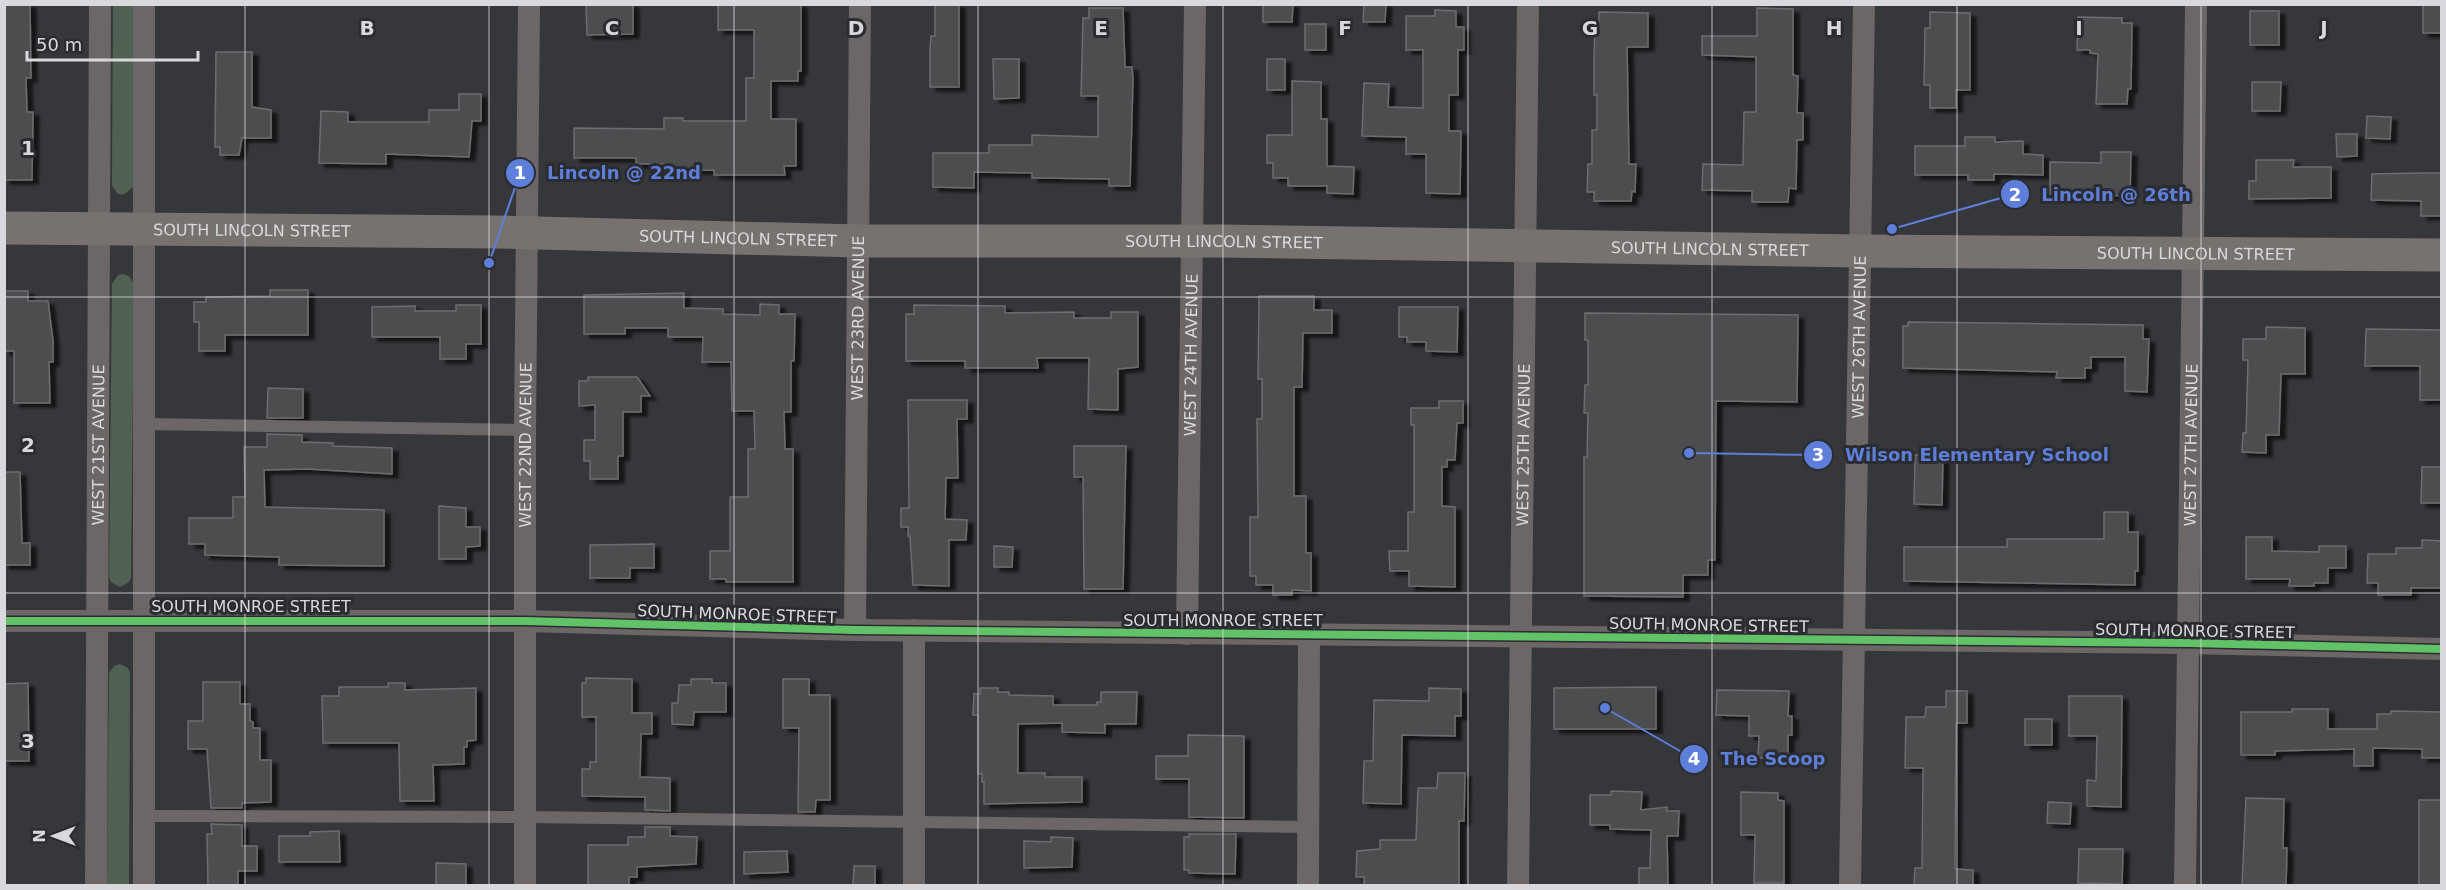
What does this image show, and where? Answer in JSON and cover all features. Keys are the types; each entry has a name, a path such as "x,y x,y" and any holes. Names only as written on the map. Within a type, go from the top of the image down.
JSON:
{"street":[{"name":"WEST 21ST AVENUE","path":"96,885 100,4"},
{"path":"144,4 144,885"},
{"name":"WEST 22ND AVENUE","path":"525,885 525,430 529,4"},
{"name":"WEST 23RD AVENUE","path":"855,630 860,4"},
{"name":"WEST 24TH AVENUE","path":"1187,634 1195,4"},
{"name":"WEST 25TH AVENUE","path":"1518,885 1528,4"},
{"name":"WEST 26TH AVENUE","path":"1850,885 1864,4"},
{"name":"WEST 27TH AVENUE","path":"2185,885 2196,4"},
{"name":"SOUTH LINCOLN STREET","path":"4,228 527,233 859,240 1192,240 1860,250 2442,255"},
{"name":"SOUTH MONROE STREET","path":"4,621 144,619 525,621 855,630 1520,636 2442,649"},
{"path":"914,630 914,885"},
{"path":"1308,885 1309,634"}],"lane":[{"path":"144,424 525,430"},
{"path":"144,816 526,817 1308,827"}],"green space":[{"path":"113,5 135,5 134,186 123,195 118,194 112,186"},
{"path":"118,275 129,276 134,284 131,578 129,582 120,587 111,582 109,577 112,284"},
{"path":"120,664 128,668 130,673 129,885 107,886 109,673 114,666"}],"building":[{"path":"4,4 30,4 31,78 26,78 27,112 33,112 32,180 4,180"},
{"path":"586,4 633,4 633,34 587,35"},
{"path":"801,4 801,71 798,71 798,81 771,81 771,119 796,119 796,166 784,166 785,175 714,175 714,170 668,171 668,164 636,164 636,158 574,158 574,128 664,129 664,118 683,118 683,121 746,121 746,78 754,78 754,30 718,30 718,6"},
{"path":"935,4 959,4 959,87 930,87 930,50 931,36 935,36"},
{"path":"1263,4 1293,4 1292,22 1263,22"},
{"path":"1364,4 1386,4 1385,22 1363,22"},
{"path":"2423,4 2442,4 2442,33 2423,33"},
{"path":"1089,8 1123,8 1125,67 1132,67 1133,79 1130,186 1109,186 1109,179 1032,178 1032,173 974,172 974,188 933,187 933,153 989,153 989,145 1032,145 1032,135 1098,137 1098,96 1081,96 1083,18 1089,18"},
{"path":"1757,8 1793,9 1793,75 1798,76 1797,113 1803,113 1803,140 1797,140 1796,189 1789,188 1788,202 1752,202 1752,191 1702,190 1703,164 1743,165 1744,112 1756,112 1756,57 1702,55 1702,36 1757,36"},
{"path":"1435,10 1456,11 1456,27 1464,27 1464,50 1458,50 1458,95 1449,95 1449,131 1461,131 1460,194 1426,193 1426,154 1406,154 1406,137 1362,136 1364,83 1389,84 1388,107 1423,108 1423,50 1406,50 1406,16 1435,16"},
{"path":"2250,11 2279,11 2279,45 2250,45"},
{"path":"1599,12 1648,13 1648,47 1627,47 1629,164 1636,164 1635,192 1632,191 1631,201 1594,201 1594,192 1587,192 1588,164 1592,164 1592,130 1597,130 1594,60 1595,23 1599,23"},
{"path":"1930,12 1970,13 1970,90 1956,90 1956,108 1930,108 1930,85 1924,85 1925,28 1930,28"},
{"path":"2078,17 2122,18 2122,23 2132,23 2131,89 2128,89 2127,104 2096,104 2098,54 2090,53 2090,50 2077,50"},
{"path":"1305,24 1326,24 1326,50 1305,50"},
{"path":"216,52 252,52 252,107 271,110 271,138 242,138 239,155 220,155 220,147 215,147"},
{"path":"993,59 1019,59 1019,98 994,99"},
{"path":"1267,59 1285,59 1285,90 1267,90"},
{"path":"1292,81 1321,82 1321,119 1327,119 1327,166 1354,167 1353,194 1327,193 1327,186 1288,186 1288,178 1273,178 1273,163 1267,163 1267,135 1292,135"},
{"path":"2252,82 2281,82 2280,111 2252,111"},
{"path":"459,94 481,94 481,121 472,121 469,157 386,154 386,164 319,163 321,111 348,112 348,122 429,122 429,110 459,110"},
{"path":"2367,116 2391,117 2390,139 2366,138"},
{"path":"2336,134 2357,134 2357,156 2337,157"},
{"path":"1965,137 1995,137 1995,142 2023,141 2023,154 2043,155 2043,175 1994,174 1994,180 1968,180 1968,175 1915,175 1915,146 1965,146"},
{"path":"2101,152 2131,152 2130,196 2050,194 2050,162 2101,163"},
{"path":"2256,160 2294,160 2293,167 2331,167 2331,198 2249,199 2249,181 2256,181"},
{"path":"2442,173 2442,216 2421,216 2421,201 2371,200 2372,174"},
{"path":"270,290 308,290 308,335 225,335 225,351 199,351 199,322 194,322 194,302 206,302 206,297 270,296"},
{"path":"4,291 28,291 28,301 48,301 53,341 53,362 49,362 50,403 14,403 14,351 4,351"},
{"path":"684,293 684,308 723,309 723,314 760,315 760,304 779,305 779,314 795,314 794,361 791,361 791,412 784,412 785,449 793,449 793,582 726,582 726,579 710,579 710,551 730,551 730,497 748,497 748,449 755,449 754,411 732,411 731,362 702,362 703,337 668,337 668,328 625,328 625,334 584,334 584,295"},
{"path":"1259,296 1314,296 1314,310 1332,310 1332,333 1303,333 1302,387 1294,387 1294,496 1306,496 1306,553 1311,553 1311,591 1292,590 1292,595 1273,595 1273,585 1256,585 1256,576 1250,576 1250,517 1258,517 1257,419 1262,419 1262,379 1258,379"},
{"path":"456,305 481,305 481,344 466,344 466,359 440,359 440,337 372,337 372,307 415,306 415,311 456,311"},
{"path":"914,305 1005,306 1005,313 1074,312 1074,318 1111,318 1111,312 1138,312 1138,367 1118,369 1118,410 1088,409 1089,358 1037,358 1038,368 965,368 965,361 906,361 906,314 914,314"},
{"path":"1399,307 1458,307 1457,352 1426,351 1426,342 1407,342 1407,337 1399,337"},
{"path":"1585,313 1798,315 1797,402 1716,401 1715,560 1708,560 1708,575 1683,575 1683,597 1584,596 1584,457 1587,457 1588,413 1584,413 1585,385 1588,385 1588,340 1585,340"},
{"path":"1908,322 2143,325 2143,339 2149,339 2147,392 2125,391 2125,357 2091,357 2091,368 2085,368 2085,378 2056,378 2057,372 1903,368 1903,326 1908,326"},
{"path":"2266,327 2305,328 2305,374 2281,374 2279,435 2266,435 2266,453 2242,452 2243,433 2246,433 2248,360 2243,360 2243,339 2266,339"},
{"path":"2366,329 2442,330 2442,400 2420,400 2420,366 2365,366"},
{"path":"588,377 637,377 650,396 641,396 641,412 623,412 623,456 618,456 618,479 590,479 590,461 584,461 584,440 595,440 595,405 579,406 579,381 588,381"},
{"path":"268,388 303,389 303,418 267,418"},
{"path":"908,400 967,400 967,419 957,419 958,478 946,478 945,519 967,520 966,540 949,540 949,586 913,585 910,536 908,536 908,527 901,527 901,508 909,508"},
{"path":"1439,401 1463,401 1463,423 1457,423 1455,460 1447,460 1447,467 1442,467 1442,506 1455,507 1455,587 1409,586 1409,571 1390,571 1389,551 1408,551 1408,512 1414,512 1414,425 1411,425 1411,408 1439,408"},
{"path":"267,434 302,435 302,442 333,443 333,446 392,448 392,474 307,469 264,470 265,507 384,510 384,566 279,565 279,557 205,555 205,544 189,544 189,518 233,518 233,497 245,497 244,447 267,447"},
{"path":"1074,446 1126,446 1123,589 1084,589 1083,477 1074,477"},
{"path":"1915,455 1943,455 1942,505 1914,504"},
{"path":"2422,467 2442,467 2442,503 2421,503"},
{"path":"4,472 20,472 22,543 30,543 30,565 4,565"},
{"path":"439,506 466,508 466,527 480,527 480,546 466,547 466,559 439,559"},
{"path":"2104,512 2128,512 2128,532 2138,532 2138,571 2135,571 2135,585 1904,581 1904,547 2007,547 2007,539 2104,539"},
{"path":"2246,537 2272,537 2272,551 2319,552 2319,546 2346,546 2346,568 2328,568 2328,583 2314,583 2314,586 2289,586 2290,579 2246,579"},
{"path":"2422,540 2442,541 2442,588 2411,588 2411,595 2378,595 2378,583 2367,583 2368,554 2396,554 2396,548 2422,548"},
{"path":"654,544 654,568 630,568 630,578 590,578 590,545"},
{"path":"994,546 1013,547 1012,567 994,567"},
{"path":"586,678 632,679 632,713 652,713 652,734 641,734 640,777 670,778 670,811 645,810 645,797 582,796 582,769 590,769 590,762 596,762 596,717 582,717 582,683 586,683"},
{"path":"691,679 712,679 712,683 726,683 726,712 694,712 693,725 672,724 672,703 678,703 679,685 691,685"},
{"path":"783,679 809,679 809,695 830,695 830,800 816,800 815,812 798,812 799,728 783,728"},
{"path":"203,682 240,682 240,704 250,704 250,721 253,722 253,728 260,728 260,760 271,760 271,802 242,803 242,808 211,808 207,749 188,749 188,721 203,721"},
{"path":"28,683 29,761 4,761 4,684"},
{"path":"388,683 405,683 405,690 476,688 476,740 467,741 467,747 464,747 464,764 433,765 434,801 400,801 399,743 323,743 322,696 339,696 339,687 388,687"},
{"path":"1656,687 1656,729 1554,729 1554,688"},
{"path":"980,688 998,688 998,692 1009,692 1009,695 1053,696 1053,705 1097,705 1097,702 1101,702 1101,692 1137,692 1136,724 1105,724 1105,733 1062,732 1062,723 1018,724 1018,773 1045,773 1045,777 1082,777 1082,802 984,804 984,782 982,782 982,774 978,774 978,715 973,715 974,694 980,694"},
{"path":"1429,688 1461,689 1461,716 1455,716 1455,736 1402,735 1401,804 1363,803 1364,761 1373,761 1374,700 1429,701"},
{"path":"1717,690 1789,691 1788,716 1792,716 1792,735 1788,735 1788,758 1758,758 1759,736 1749,736 1749,716 1716,715"},
{"path":"1946,691 1967,691 1967,723 1956,723 1955,869 1973,870 1973,885 1914,885 1915,868 1922,868 1923,768 1905,768 1906,717 1925,717 1926,707 1946,707"},
{"path":"2069,696 2122,696 2121,807 2087,806 2087,780 2096,781 2097,736 2069,736"},
{"path":"2292,709 2328,709 2328,729 2377,729 2377,714 2391,714 2391,711 2442,712 2442,758 2422,758 2422,749 2373,748 2373,766 2354,766 2354,749 2275,751 2275,755 2241,755 2241,712 2292,712"},
{"path":"2025,719 2052,719 2052,745 2025,745"},
{"path":"1188,735 1244,736 1244,818 1189,817 1189,779 1156,779 1156,756 1188,756"},
{"path":"1438,773 1465,773 1464,821 1459,821 1459,885 1364,885 1364,877 1356,877 1357,851 1380,849 1380,840 1416,840 1418,788 1437,788"},
{"path":"1611,791 1642,792 1641,810 1667,807 1667,811 1679,811 1678,836 1667,836 1668,885 1639,885 1639,868 1650,868 1651,830 1610,829 1610,825 1590,825 1590,795 1611,795"},
{"path":"1741,792 1778,793 1778,800 1784,801 1784,883 1754,883 1755,835 1741,835"},
{"path":"2246,798 2284,799 2283,848 2287,848 2286,885 2242,885"},
{"path":"2419,800 2442,800 2442,885 2419,885"},
{"path":"2048,802 2071,803 2070,824 2047,823"},
{"path":"211,824 242,825 242,846 257,846 257,871 238,871 238,885 208,885 207,834 212,834"},
{"path":"645,827 670,827 670,836 697,837 696,864 637,867 637,877 629,877 629,885 588,885 588,845 628,845 628,837 645,837"},
{"path":"339,831 340,862 279,862 279,836 310,836 310,832"},
{"path":"1189,834 1236,834 1235,874 1189,873 1189,870 1184,870 1184,837 1189,837"},
{"path":"1051,837 1073,838 1072,867 1024,868 1024,841 1051,842"},
{"path":"2079,849 2123,849 2122,884 2078,883"},
{"path":"787,851 788,872 744,874 744,852"},
{"path":"436,863 466,864 466,885 436,885"},
{"path":"854,866 875,866 875,885 853,885"}],"cycle path":[{"path":"4,621 525,621 855,630 2188,643 2442,649"}],"place":[{"name":"Lincoln @ 26th","path":"1892,229"},
{"name":"Lincoln @ 22nd","path":"489,263"},
{"name":"Wilson Elementary School","path":"1689,453"},
{"name":"The Scoop","path":"1605,708"}]}
